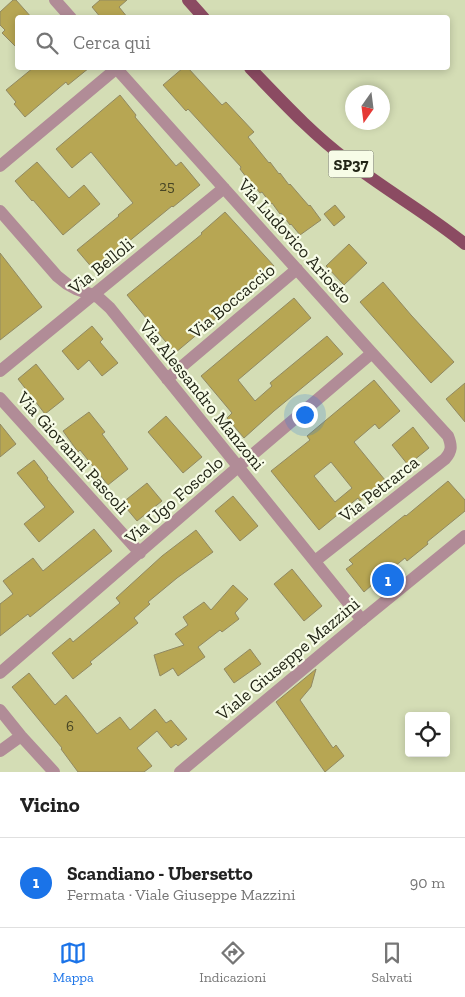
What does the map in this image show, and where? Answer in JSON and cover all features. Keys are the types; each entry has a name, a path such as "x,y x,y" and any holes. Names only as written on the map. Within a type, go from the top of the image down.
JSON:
{"main road":[{"path":"188,0 201,15"},
{"name":"SP37","path":"252,70 298,118 348,162 427,214 465,244"}],"street":[{"path":"55,0 68,15"},
{"path":"0,166 115,70"},
{"name":"Via Ludovico Ariosto","path":"119,70 448,436"},
{"name":"Via Belloli","path":"0,371 224,188"},
{"name":"Via Alessandro Manzoni","path":"0,212 66,284 76,290 99,298 110,308 362,620"},
{"name":"Via Boccaccio","path":"167,379 297,269"},
{"name":"Via Ugo Foscolo","path":"0,673 372,353"},
{"name":"Via Giovanni Pascoli","path":"0,398 140,553"},
{"name":"Via Petrarca","path":"315,561 450,454 452,447 448,436"},
{"name":"Viale Giuseppe Mazzini","path":"180,772 465,536"},
{"path":"0,710 54,772"},
{"path":"0,751 21,736"}],"building":[{"path":"13,0 16,0 29,15 15,15 15,46 2,33 5,30 0,25 0,12"},
{"path":"100,0 127,0 119,7 126,15 99,15 92,7"},
{"path":"31,70 87,70 68,85 66,82 25,117 14,104 16,102 6,90"},
{"path":"181,70 190,70 222,105 226,102 254,132 248,137 289,185 310,205 321,220 300,235 262,192 260,193 250,182 240,169 241,167 188,109 186,111 163,85"},
{"path":"120,95 136,115 135,117 176,166 181,162 200,185 94,270 77,250 133,203 91,152 72,168 56,149"},
{"path":"37,162 69,198 84,185 100,204 63,235 15,181"},
{"path":"335,205 345,217 334,226 324,214"},
{"path":"225,212 274,266 238,300 175,353 127,295 202,234"},
{"path":"349,244 367,263 344,285 326,266"},
{"path":"0,253 42,307 0,340"},
{"path":"383,282 454,362 431,383 360,302"},
{"path":"294,298 311,318 238,380 255,401 272,386 270,383 327,336 343,354 244,438 227,418 232,413 201,376"},
{"path":"92,326 103,339 100,342 118,363 102,376 89,360 78,370 62,351"},
{"path":"36,364 64,399 45,414 18,379"},
{"path":"374,380 400,411 379,429 375,424 354,442 385,480 360,501 358,498 319,530 271,471 310,440 307,436","holes":["331,462 352,488 335,502 314,476"]},
{"path":"465,383 465,422 446,399"},
{"path":"89,412 105,432 102,434 128,469 108,485 80,450 78,452 63,431"},
{"path":"166,416 202,457 183,473 148,432"},
{"path":"0,424 16,444 0,457"},
{"path":"413,427 429,448 408,465 392,445"},
{"path":"34,460 74,512 39,542 24,524 45,507 17,473"},
{"path":"448,481 465,500 465,511 407,561 405,558 384,575 386,577 375,585 373,584 364,592 346,569 353,564 349,560"},
{"path":"147,483 162,501 137,521 122,503"},
{"path":"233,496 258,526 240,541 215,511"},
{"path":"94,529 112,551 30,617 28,614 0,636 0,604 13,594 3,581 33,558 43,571"},
{"path":"196,530 213,552 148,602 150,604 134,618 138,623 90,662 92,664 73,679 52,653 70,638 73,642 120,603 116,598 162,556"},
{"path":"292,569 322,606 304,621 274,584"},
{"path":"233,585 248,599 235,613 239,619 222,632 220,630 198,647 205,657 178,676 173,668 160,676 154,655 184,645 175,634 188,625 183,617 204,602 211,610"},
{"path":"250,649 261,664 234,683 224,669"},
{"path":"316,669 311,687 300,700 333,748 336,745 344,756 325,772 276,702"},
{"path":"29,673 55,705 66,695 97,734 120,717 130,730 155,709 166,723 171,720 187,739 178,746 176,744 171,748 157,731 137,748 152,766 144,772 78,772 62,748 12,687"}],"place":[{"name":"Scandiano - Ubersetto","path":"388,580"}]}
